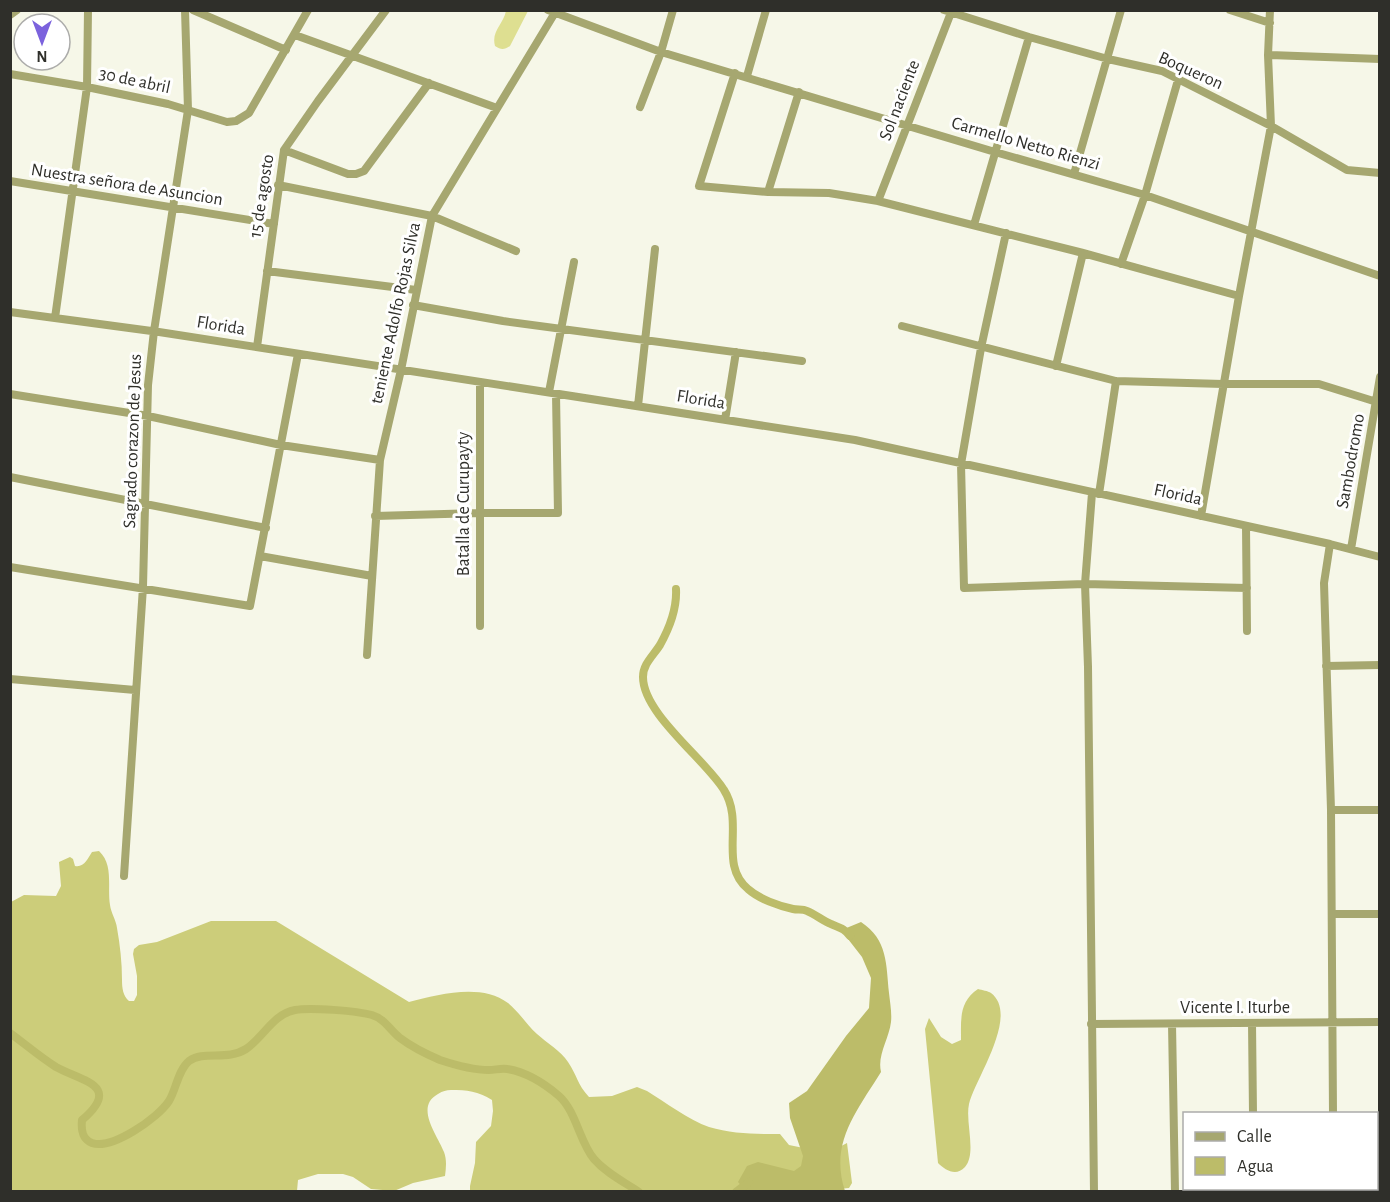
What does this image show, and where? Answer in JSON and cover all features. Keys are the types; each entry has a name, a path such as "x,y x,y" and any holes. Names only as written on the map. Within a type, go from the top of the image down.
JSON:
{"street":[{"path":"10,15 17,10"},
{"path":"55,318 87,87 88,10"},
{"name":"Sagrado corazon de Jesus","path":"124,876 143,587 147,503 148,385 154,331 188,110 185,10"},
{"path":"193,10 286,50 308,10"},
{"name":"15 de agosto","path":"257,347 284,150 386,10"},
{"path":"640,107 661,52 673,10"},
{"path":"747,76 766,10"},
{"path":"1074,174 1121,10"},
{"path":"1230,10 1270,23"},
{"path":"1201,516 1250,231 1271,126 1268,55 1270,10"},
{"name":"Carmello Netto Rienzi","path":"553,11 661,52 1145,195 1380,276"},
{"name":"teniente Adolfo Rojas Silva","path":"367,655 380,460 432,216 553,11"},
{"name":"Boqueron","path":"949,11 1029,37 1162,71 1271,126 1347,170 1380,173"},
{"name":"Sol naciente","path":"878,201 949,11"},
{"path":"295,35 497,108"},
{"path":"974,225 1029,37"},
{"name":"30 de abril","path":"10,74 168,104 227,122 236,121 249,113 286,50"},
{"path":"1268,55 1380,58"},
{"path":"735,73 699,186 829,194 878,201 1083,253 1239,296"},
{"path":"1121,264 1145,195 1178,80"},
{"path":"284,150 348,174 364,171 429,83"},
{"path":"768,192 799,92"},
{"name":"Nuestra señora de Asuncion","path":"10,181 273,224"},
{"path":"278,185 432,216 516,251"},
{"path":"1006,233 981,348 962,464 964,588 1085,584 1247,588"},
{"path":"638,406 654,249"},
{"path":"1056,366 1083,253"},
{"path":"375,516 558,513 553,393 561,328 574,262"},
{"path":"267,271 416,290"},
{"path":"413,304 503,321 802,361"},
{"name":"Florida","path":"10,312 154,331 855,440 1330,544 1380,557"},
{"path":"902,326 1116,381 1319,384 1378,403"},
{"path":"725,420 736,352"},
{"path":"10,567 250,606 298,354"},
{"name":"Sambodromo","path":"1351,549 1378,403 1380,377"},
{"path":"1094,1191 1085,584 1095,493 1116,381"},
{"name":"Batalla de Curupayty","path":"480,382 480,626"},
{"path":"10,394 148,416 281,445 380,460"},
{"path":"10,477 266,528"},
{"path":"1246,526 1247,631"},
{"path":"1330,544 1324,583 1331,810 1334,1112"},
{"path":"260,556 372,576"},
{"path":"1326,666 1380,665"},
{"path":"10,679 135,690"},
{"path":"1331,810 1380,810"},
{"path":"1332,914 1380,914"},
{"name":"Vicente I. Iturbe","path":"1091,1024 1380,1022"},
{"path":"1252,1023 1253,1112"},
{"path":"1172,1024 1175,1191"}],"green space":[{"path":"506,11 528,11 510,46 501,49 495,46 494,41"}],"shaded area":[{"path":"99,851 107,863 110,905 119,941 123,989 129,1001 134,1001 137,995 137,976 133,954 134,949 139,945 157,942 211,921 276,921 409,1002 460,992 486,993 498,997 508,1003 533,1030 565,1058 589,1097 612,1096 637,1087 709,1127 753,1134 780,1134 789,1145 828,1153 847,1143 852,1183 849,1188 807,1192 470,1191 476,1142 491,1126 492,1100 472,1092 451,1090 438,1094 428,1106 430,1122 445,1155 445,1176 413,1183 394,1191 371,1189 353,1177 343,1174 318,1174 298,1180 297,1191 11,1192 11,902 24,895 56,896 61,886 59,862 70,857 75,866 81,866 92,852"},
{"path":"978,989 991,993 999,1003 1001,1016 993,1047 969,1104 970,1154 968,1161 962,1170 954,1172 938,1163 925,1029 929,1018 941,1037 952,1044 961,1040 961,1018 964,1005"}],"water":[{"path":"861,922 876,937 884,953 891,1019 882,1053 881,1072 855,1114 843,1143 840,1158 845,1191 745,1190 738,1182 747,1166 758,1162 794,1171 801,1166 803,1156 790,1118 789,1103 807,1091 869,1008 871,978 862,957 848,939 844,929"}],"waterway":[{"path":"676,589 674,611 669,625 660,645 645,668 643,677 646,691 664,721 724,790 730,803 733,855 739,879 748,889 763,899 787,908 807,911 842,928 850,936"},
{"path":"10,1033 56,1067 94,1086 99,1099 82,1120 82,1131 84,1137 89,1141 101,1144 111,1142 134,1131 155,1116 169,1101 182,1070 189,1061 202,1056 239,1053 287,1012 322,1009 372,1015 384,1022 405,1041 440,1060 476,1069 514,1071 541,1083 565,1102 594,1159 610,1173 639,1192"},
{"path":"736,1192 749,1182"}]}
